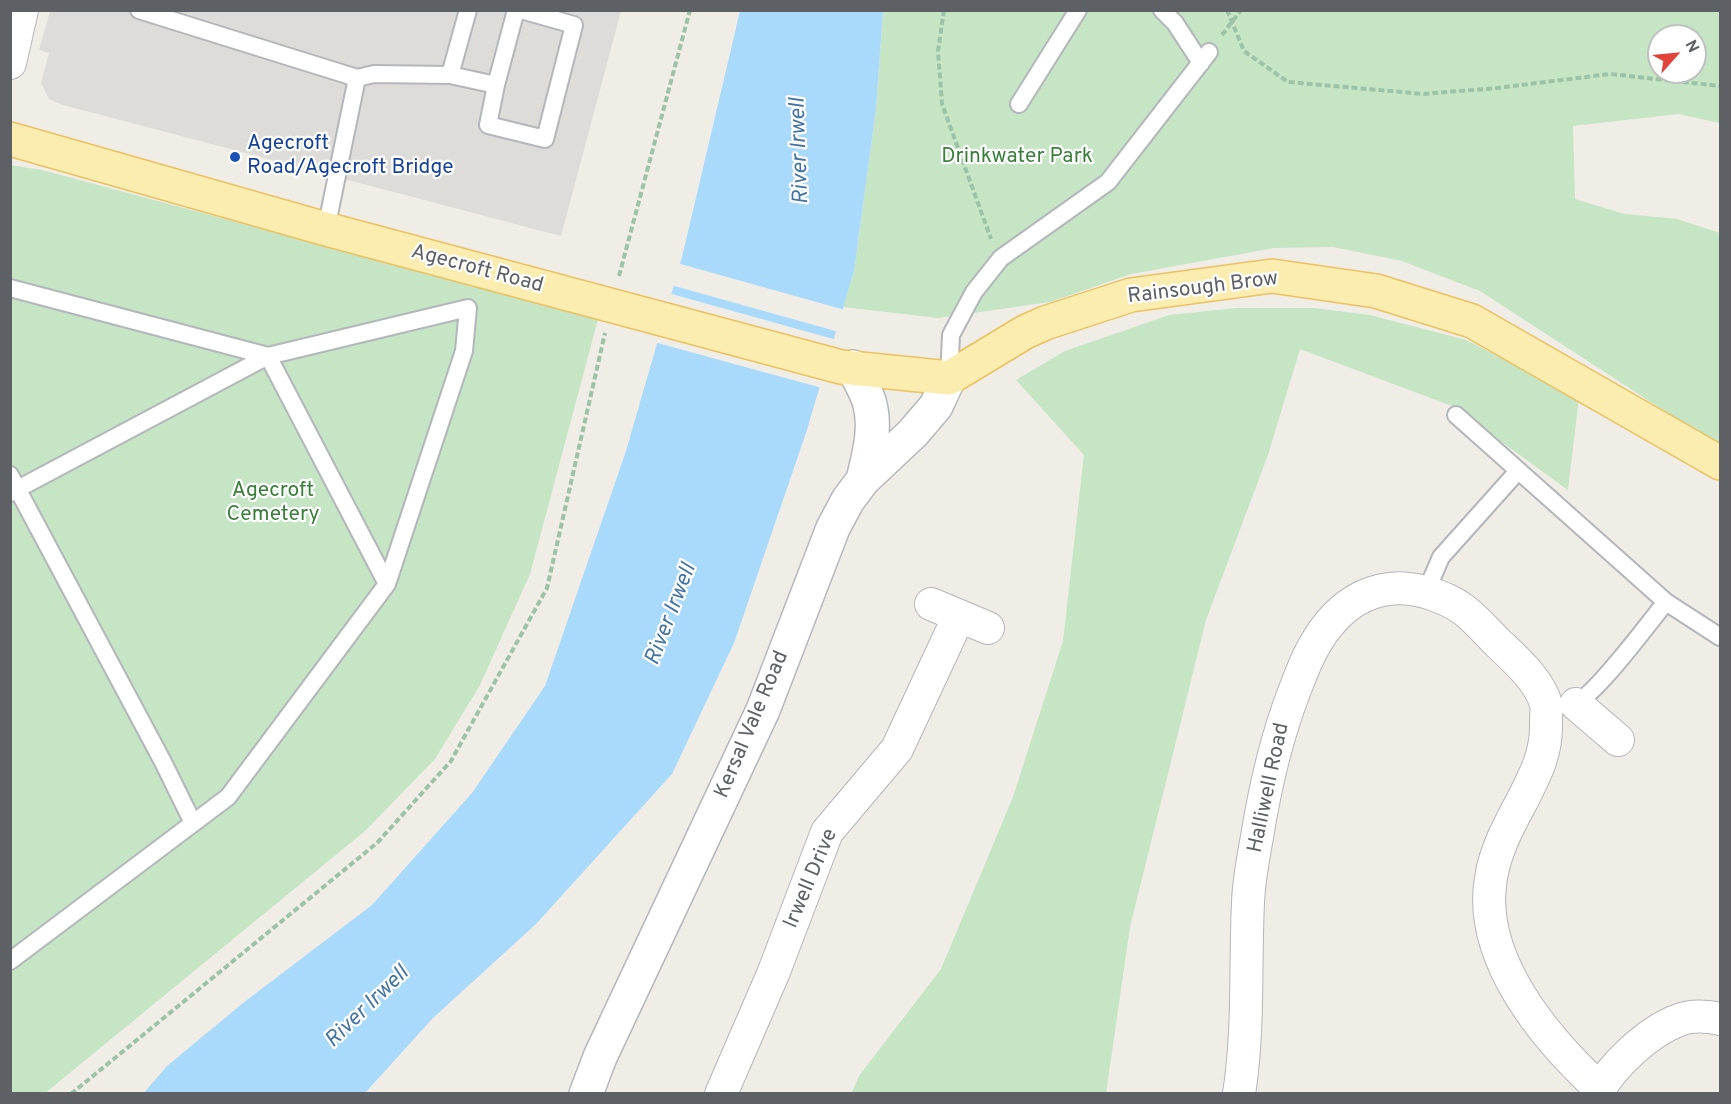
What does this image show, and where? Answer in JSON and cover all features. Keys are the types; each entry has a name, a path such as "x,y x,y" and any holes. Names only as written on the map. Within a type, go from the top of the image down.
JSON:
{"main road":[{"name":"Agecroft Road","path":"10,139 326,230 842,367 949,378"},
{"name":"Rainsough Brow","path":"949,378 1025,332 1045,323 1131,295 1272,276 1376,291 1472,321 1720,463"}],"street":[{"path":"10,63 22,10"},
{"path":"853,367 869,402 872,419 872,440 863,480"},
{"name":"Kersal Vale Road","path":"586,1094 600,1057 763,710 833,528 848,500 863,480 913,433 936,406 949,378"},
{"name":"Halliwell Road","path":"1239,1094 1246,1033 1248,898 1265,786 1280,728 1312,649 1328,625 1354,602 1386,588 1407,588 1426,592 1446,599 1463,609 1561,705 1546,736 1541,763 1515,814 1494,864 1489,917 1494,939 1530,1013 1598,1091"},
{"name":"Irwell Drive","path":"721,1094 773,974 827,832 897,748 945,610 988,628"},
{"path":"1561,705 1618,740"},
{"path":"1598,1091 1623,1059 1652,1034 1680,1019 1708,1016 1720,1019"}],"lane":[{"path":"139,10 357,78 374,74 450,75 496,85"},
{"path":"450,75 468,10"},
{"path":"516,10 488,125 545,139 574,26 521,10"},
{"path":"1019,104 1078,10"},
{"path":"949,378 951,335 974,292 1001,258 1108,182 1205,58 1162,10"},
{"path":"326,230 357,78"},
{"path":"10,288 268,356 387,584"},
{"path":"10,961 228,797 387,584 464,351 468,308 268,356 13,486 163,762 193,823"},
{"path":"1456,415 1666,602 1720,637"},
{"path":"1426,592 1441,557 1518,471"},
{"path":"1561,705 1594,690 1666,602"}],"path":[{"path":"71,1094 377,843 451,761 547,588 620,308 690,10"},
{"path":"944,10 938,51 942,104 992,242 1001,258"},
{"path":"1227,10 1244,51 1288,82 1424,94 1497,88 1610,74 1720,86"},
{"path":"1205,58 1240,10"}],"shaded area":[{"path":"50,11 621,11 561,236 63,105 49,99 41,83 49,53 39,50"}],"green space":[{"name":"Drinkwater Park","path":"883,11 1720,11 1720,123 1678,114 1573,126 1575,199 1625,214 1677,219 1720,233 1720,447 1480,291 1402,261 1333,247 1274,248 1131,274 1050,302 938,318 843,307 854,271 876,109"},
{"name":"Agecroft Cemetery","path":"10,165 42,170 598,319 530,574 480,685 435,759 365,831 44,1094 10,1093"},
{"path":"1236,308 1314,308 1370,315 1466,340 1579,397 1568,490 1452,406 1300,349 1268,455 1206,620 1130,927 1106,1093 851,1094 859,1076 941,969 1013,797 1063,641 1084,455 1016,380 1065,351 1169,315"}],"water":[{"name":"River Irwell","path":"740,11 883,11 876,109 854,271 806,433 734,643 672,774 536,924 433,1018 365,1093 143,1094 167,1066 243,1003 372,905 472,793 545,686 626,451 682,257"}],"pier":[{"path":"677,263 845,310 839,332 671,285"},
{"path":"668,293 837,340 822,388 654,342"}],"place":[{"name":"Agecroft Road/Agecroft Bridge","path":"235,157"}]}
